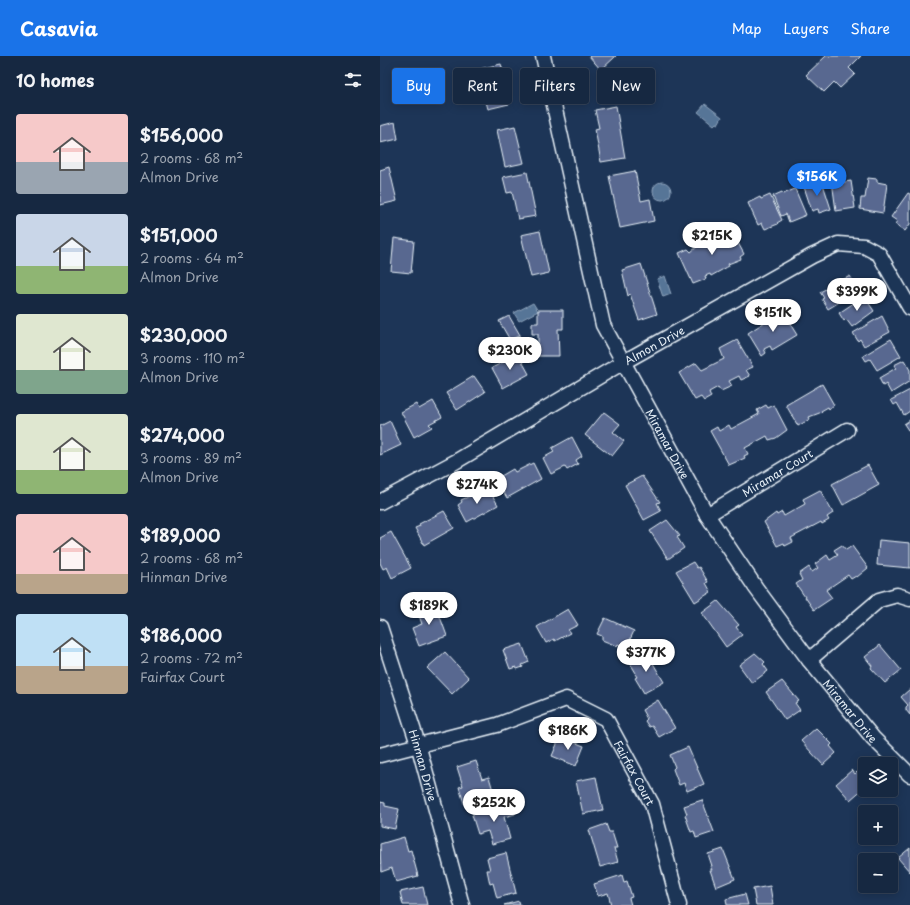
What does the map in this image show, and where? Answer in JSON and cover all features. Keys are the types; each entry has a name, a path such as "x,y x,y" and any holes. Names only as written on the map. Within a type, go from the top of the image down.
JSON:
{"street":[{"name":"Miramar Drive","path":"544,56 603,325 622,363 707,515 756,588 809,660 873,738 910,775"},
{"name":"Almon Drive","path":"380,502 455,462 622,363 812,256 838,244 864,246 879,254 910,308"},
{"name":"Miramar Court","path":"707,515 847,430"},
{"path":"809,660 879,600 897,596 910,599"},
{"name":"Hinman Drive","path":"380,627 418,744 462,905"},
{"name":"Fairfax Court","path":"380,755 418,744 497,726 566,700 606,719 652,804 679,905"}],"water":[{"path":"705,104 722,117 718,124 716,123 714,125 698,112"},
{"path":"844,168 845,176 827,178 825,175 826,170"},
{"path":"662,182 668,185 671,191 668,197 662,200 656,197 653,191 656,185"},
{"path":"665,276 671,294 663,297 657,279"},
{"path":"533,303 538,311 519,321 514,313"},
{"path":"506,339 512,350 498,359 499,361 494,364 484,351"}],"building":[{"path":"589,56 616,56 603,68 599,68"},
{"path":"826,56 861,56 849,68 855,74 840,88 834,82 824,92 806,75"},
{"path":"501,64 502,68 483,68"},
{"path":"487,104 509,104 488,109"},
{"path":"616,106 625,158 601,162 595,129 599,128 595,110"},
{"path":"395,122 398,139 380,143 380,126"},
{"path":"515,126 524,163 505,167 497,130"},
{"path":"389,167 397,201 380,205 380,170"},
{"path":"635,171 641,201 650,199 654,221 620,228 609,176"},
{"path":"527,172 536,216 518,219 512,192 507,193 503,177"},
{"path":"868,178 877,179 877,182 887,184 883,213 860,209 861,198 865,198"},
{"path":"837,180 838,183 851,181 855,208 836,211 832,181"},
{"path":"822,181 831,209 819,213 818,209 812,211 803,184"},
{"path":"795,189 806,215 789,222 786,214 781,216 773,196"},
{"path":"908,193 910,194 910,224 905,231 895,224 897,221 891,217"},
{"path":"770,195 782,220 777,223 778,224 765,229 762,223 758,225 748,203 760,197 761,199"},
{"path":"723,228 725,233 731,230 744,254 740,257 741,259 728,264 729,266 711,276 710,274 705,276 706,279 693,284 679,253 688,249 691,252 698,246 695,242 705,237 707,241 716,238 713,233"},
{"path":"540,231 549,273 531,277 521,235"},
{"path":"394,238 414,241 411,273 391,271"},
{"path":"641,264 657,314 639,320 630,294 628,296 622,270"},
{"path":"850,276 859,290 828,309 820,292"},
{"path":"864,296 874,311 852,327 846,319 844,321 839,313"},
{"path":"538,310 563,310 563,329 558,329 559,356 538,356 538,334 532,334 532,323 538,323"},
{"path":"782,311 797,335 772,350 770,346 764,349 766,353 762,356 748,333"},
{"path":"509,316 520,335 510,340 499,321"},
{"path":"882,316 890,332 864,346 860,339 858,341 853,333"},
{"path":"891,339 901,356 877,370 870,359 866,361 863,356"},
{"path":"737,340 753,367 746,370 750,376 741,380 739,376 729,381 732,386 721,391 718,387 709,392 711,397 704,401 701,397 695,400 679,373 696,363 702,370 724,359 720,349"},
{"path":"518,354 529,374 503,388 492,368"},
{"path":"904,360 910,370 910,381 891,393 886,384 883,386 879,378 896,368 894,365"},
{"path":"474,376 485,392 457,410 446,393"},
{"path":"822,384 834,405 829,409 828,407 821,411 822,412 809,417 810,419 798,426 786,405"},
{"path":"910,390 910,411 904,415 897,403 894,405 891,400"},
{"path":"433,401 442,417 429,424 432,427 414,437 401,412 416,404 419,409"},
{"path":"766,405 768,408 774,405 787,430 776,438 769,440 767,436 745,448 748,454 744,456 745,458 729,465 710,431 717,427 719,431 729,425 731,429 759,414 757,410"},
{"path":"604,412 620,424 613,432 624,441 612,456 585,435"},
{"path":"910,420 910,433 904,424"},
{"path":"390,421 401,445 380,455 380,426"},
{"path":"572,437 582,456 576,460 578,464 567,470 565,467 551,474 543,458 554,452 552,448"},
{"path":"533,463 541,479 507,498 496,479 513,469 515,472"},
{"path":"868,465 879,485 843,505 832,484"},
{"path":"642,476 660,502 657,503 661,511 644,520 625,485"},
{"path":"488,488 498,505 467,522 458,505 462,502 461,500"},
{"path":"820,490 833,513 827,517 829,520 822,524 821,522 791,538 793,542 785,546 784,543 777,546 764,522 776,513 777,515 782,512 784,516 805,504 803,499"},
{"path":"444,511 454,528 424,545 415,528 420,526 419,524"},
{"path":"667,520 680,536 677,537 684,548 668,559 650,531"},
{"path":"391,532 411,568 392,578 387,567 383,569 380,563 380,538"},
{"path":"879,540 910,543 910,568 877,565"},
{"path":"842,545 846,550 852,546 868,568 857,577 856,576 851,579 848,575 826,590 832,598 814,610 796,584 802,580 799,574 809,567 812,572 818,568 815,564 827,555 830,560 838,555 834,550"},
{"path":"693,562 697,568 699,567 708,582 706,583 711,592 695,602 676,571"},
{"path":"718,601 739,625 736,627 742,635 726,647 702,613"},
{"path":"435,603 447,636 419,646 412,628 422,624 417,610"},
{"path":"568,609 578,625 568,630 570,633 555,641 554,639 546,643 537,627"},
{"path":"605,618 634,631 626,648 618,644 617,646 602,640 602,636 597,634"},
{"path":"522,644 529,662 522,665 523,667 510,669 503,650"},
{"path":"880,645 901,670 885,683 871,668 872,666 865,657"},
{"path":"445,652 469,678 452,694 427,668"},
{"path":"647,653 664,682 644,693 635,678 637,677 635,674 636,673 630,663"},
{"path":"755,653 765,662 763,664 768,671 752,683 739,665"},
{"path":"782,681 799,701 795,703 800,710 785,720 766,692"},
{"path":"910,689 910,715 906,710 908,705 901,697"},
{"path":"658,700 675,728 659,737 652,726 649,727 645,721 647,719 642,710"},
{"path":"816,728 832,744 830,746 836,753 823,765 801,741"},
{"path":"560,737 584,746 576,766 552,756"},
{"path":"688,747 704,784 687,791 684,783 679,785 673,769 675,767 670,755"},
{"path":"476,761 482,779 489,777 495,797 465,806 459,787 463,786 457,767"},
{"path":"852,770 855,774 857,772 858,773 858,793 850,800 836,784"},
{"path":"596,777 603,810 583,814 576,781"},
{"path":"702,800 714,832 696,838 694,831 691,832 685,815 687,814 684,806"},
{"path":"380,802 385,803 385,806 399,809 395,829 380,826"},
{"path":"512,803 515,814 504,817 510,839 492,844 488,831 478,834 472,815"},
{"path":"606,824 609,832 612,832 617,848 614,848 618,862 600,867 589,830"},
{"path":"404,837 408,851 411,850 418,876 396,882 392,868 381,872 380,844"},
{"path":"910,848 910,872 898,858"},
{"path":"723,849 735,879 716,887 710,870 712,870 710,866 712,866 708,854"},
{"path":"506,853 516,893 497,898 493,883 490,884 487,870 490,870 487,858"},
{"path":"622,875 624,882 627,881 632,897 629,898 631,905 611,905 608,893 598,896 594,884"},
{"path":"770,886 773,905 756,905 753,889"},
{"path":"423,887 427,905 403,905 400,892"},
{"path":"745,894 748,905 727,905 726,899"},
{"path":"519,901 520,905 504,905"}]}
